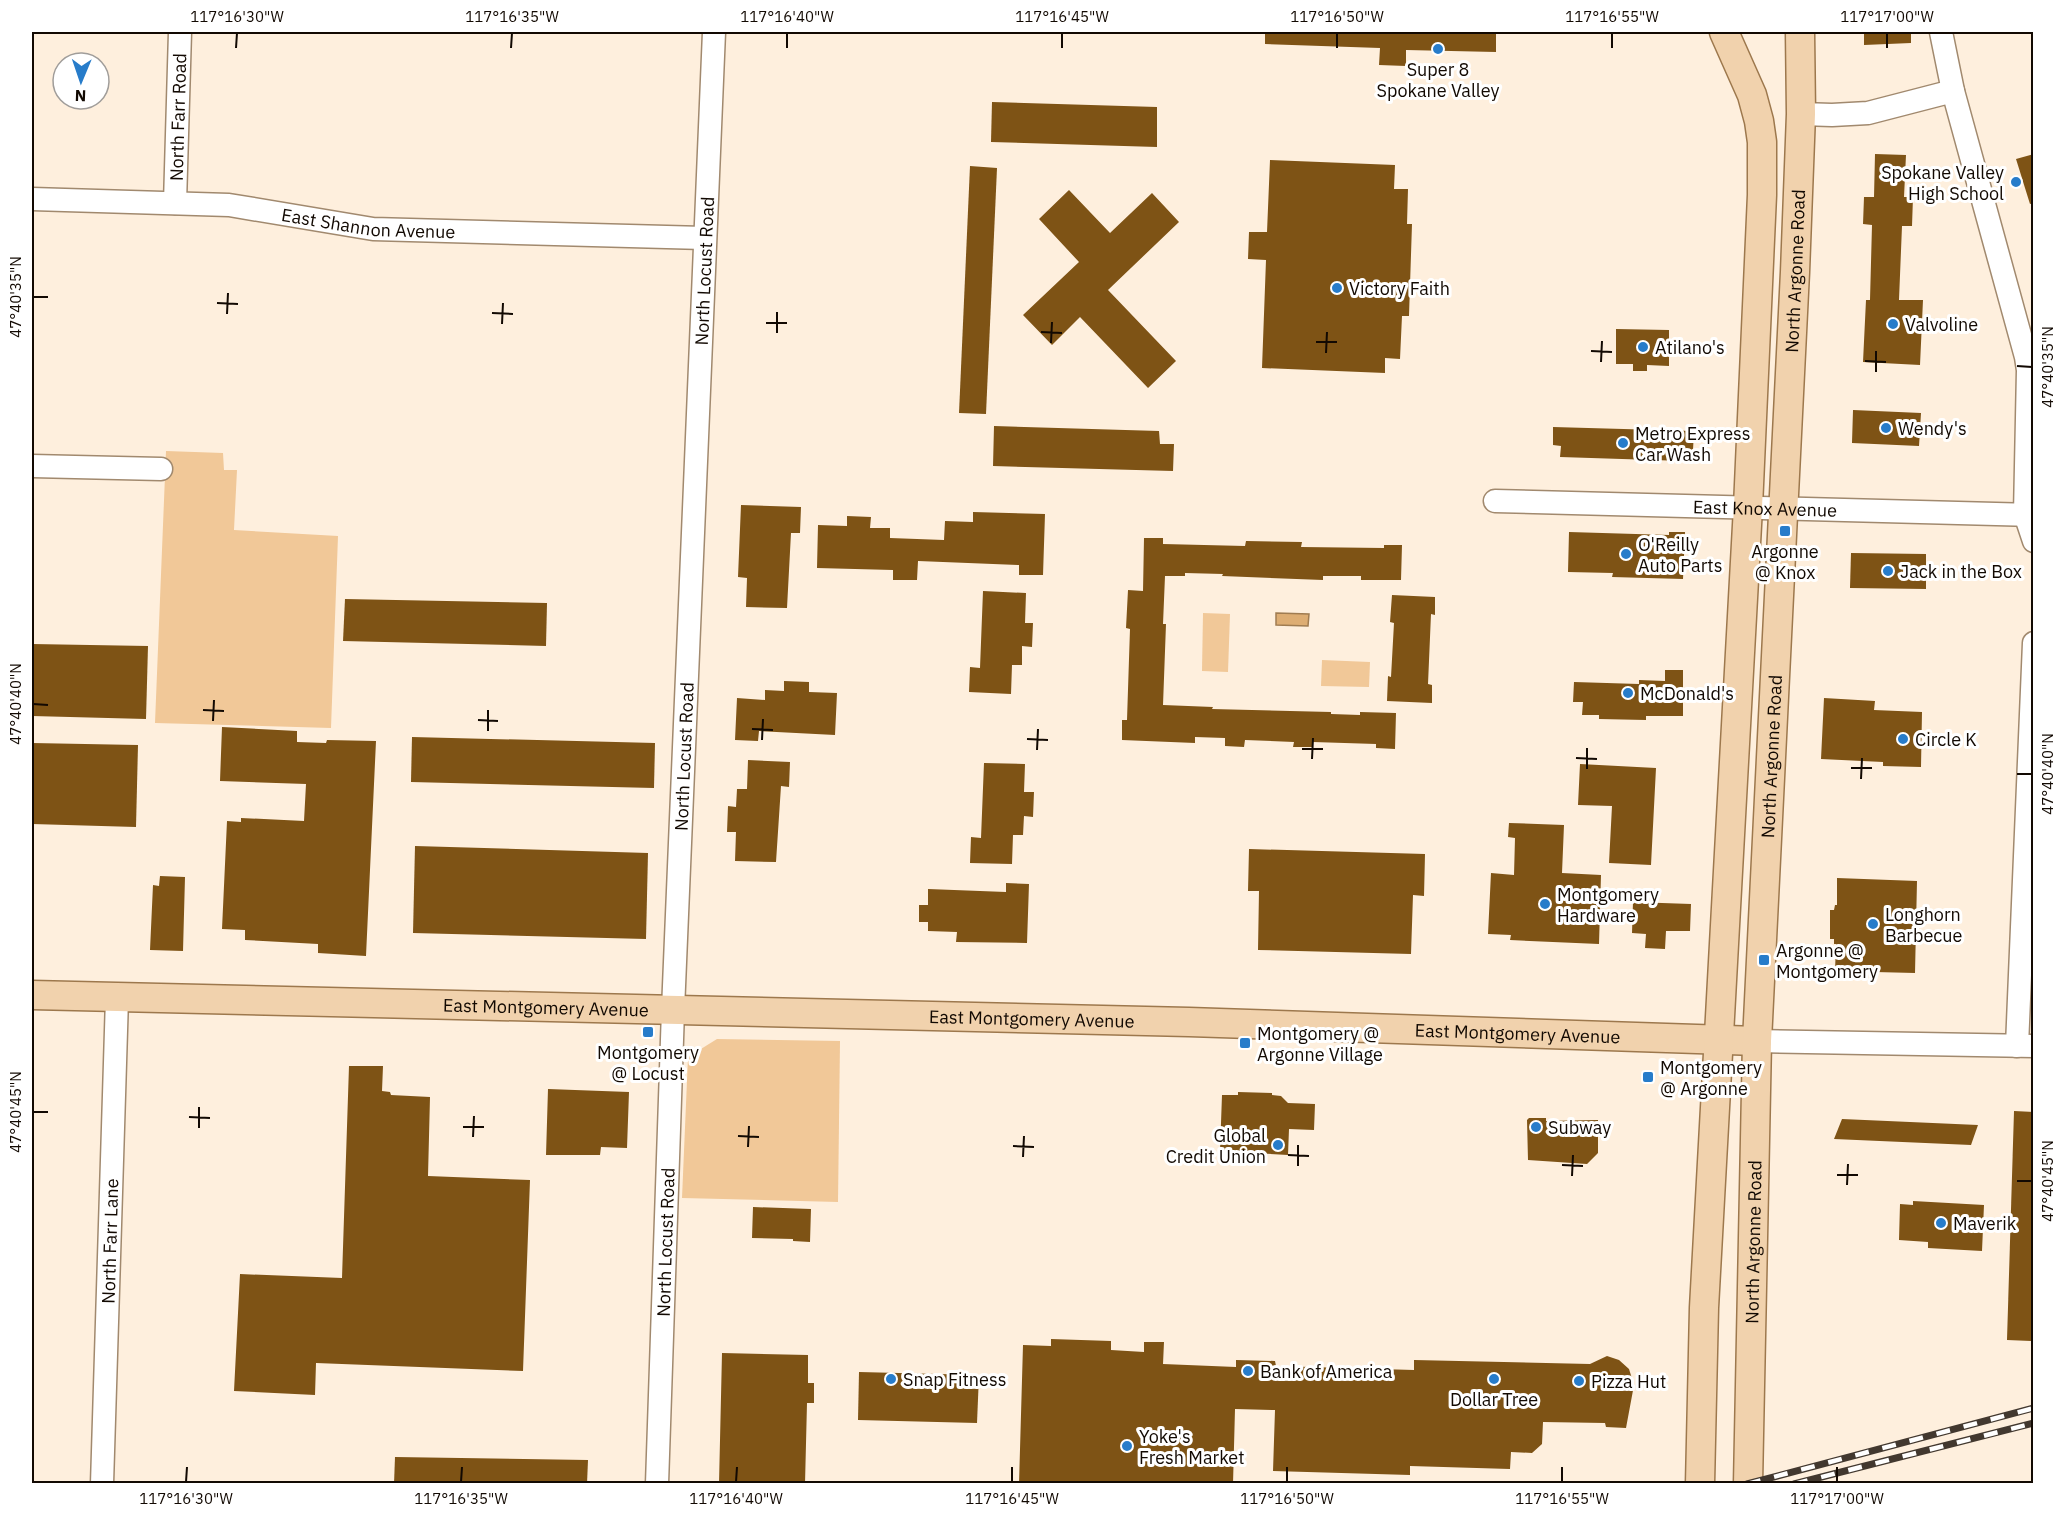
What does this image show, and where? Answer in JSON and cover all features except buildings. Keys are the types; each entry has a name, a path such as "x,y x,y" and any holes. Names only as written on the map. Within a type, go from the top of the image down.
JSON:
{"main road":[{"path":"1724,32 1756,109 1764,110 1780,142 1784,161 1783,236 1795,272"},
{"name":"North Argonne Road","path":"1748,1484 1754,1280 1757,1041 1795,272 1801,114 1800,32"},
{"name":"North Argonne Road","path":"1700,1484 1704,1308 1748,507 1762,195 1762,142 1756,109"},
{"name":"East Montgomery Avenue","path":"32,995 1189,1022 1757,1041"}],"street":[{"name":"North Farr Road","path":"175,202 180,32"},
{"name":"North Locust Road","path":"657,1484 673,1010 714,32"},
{"path":"1941,32 1953,91 2026,357 2029,514 2034,541"},
{"path":"1801,114 1869,113 1953,91"},
{"name":"East Shannon Avenue","path":"32,200 175,202 260,209 374,229 704,238"},
{"path":"32,466 161,469"},
{"name":"East Knox Avenue","path":"1496,501 2029,514"},
{"path":"2025,1046 2034,644"},
{"name":"North Farr Lane","path":"102,1484 117,998"},
{"name":"East Montgomery Avenue","path":"1757,1041 2025,1046"}],"shaded area":[{"path":"166,451 223,453 224,470 237,470 234,530 338,536 331,728 155,723"},
{"path":"1203,613 1230,614 1228,672 1202,671"},
{"path":"1276,613 1309,614 1308,626 1276,625"},
{"path":"1322,660 1370,662 1369,687 1321,686"},
{"path":"717,1039 840,1041 838,1202 682,1198 688,1057"}],"railway":[{"path":"1747,1484 2034,1408"},
{"path":"1794,1484 2034,1423"}],"place":[{"name":"Super 8 Spokane Valley","path":"1438,49"},
{"name":"Spokane Valley High School","path":"2016,182"},
{"name":"Victory Faith","path":"1337,288"},
{"name":"Valvoline","path":"1893,324"},
{"name":"Atilano's","path":"1643,347"},
{"name":"Wendy's","path":"1886,428"},
{"name":"Metro Express Car Wash","path":"1623,443"},
{"name":"Argonne @ Knox","path":"1785,531"},
{"name":"O'Reilly Auto Parts","path":"1626,554"},
{"name":"Jack in the Box","path":"1888,571"},
{"name":"McDonald's","path":"1628,693"},
{"name":"Circle K","path":"1903,739"},
{"name":"Montgomery Hardware","path":"1545,904"},
{"name":"Longhorn Barbecue","path":"1873,924"},
{"name":"Argonne @ Montgomery","path":"1764,960"},
{"name":"Montgomery @ Locust","path":"648,1032"},
{"name":"Montgomery @ Argonne Village","path":"1245,1043"},
{"name":"Montgomery @ Argonne","path":"1648,1077"},
{"name":"Subway","path":"1536,1127"},
{"name":"Global Credit Union","path":"1278,1145"},
{"name":"Maverik","path":"1941,1223"},
{"name":"Bank of America","path":"1248,1371"},
{"name":"Snap Fitness","path":"891,1379"},
{"name":"Dollar Tree","path":"1494,1379"},
{"name":"Pizza Hut","path":"1579,1381"},
{"name":"Yoke's Fresh Market","path":"1127,1446"}]}
